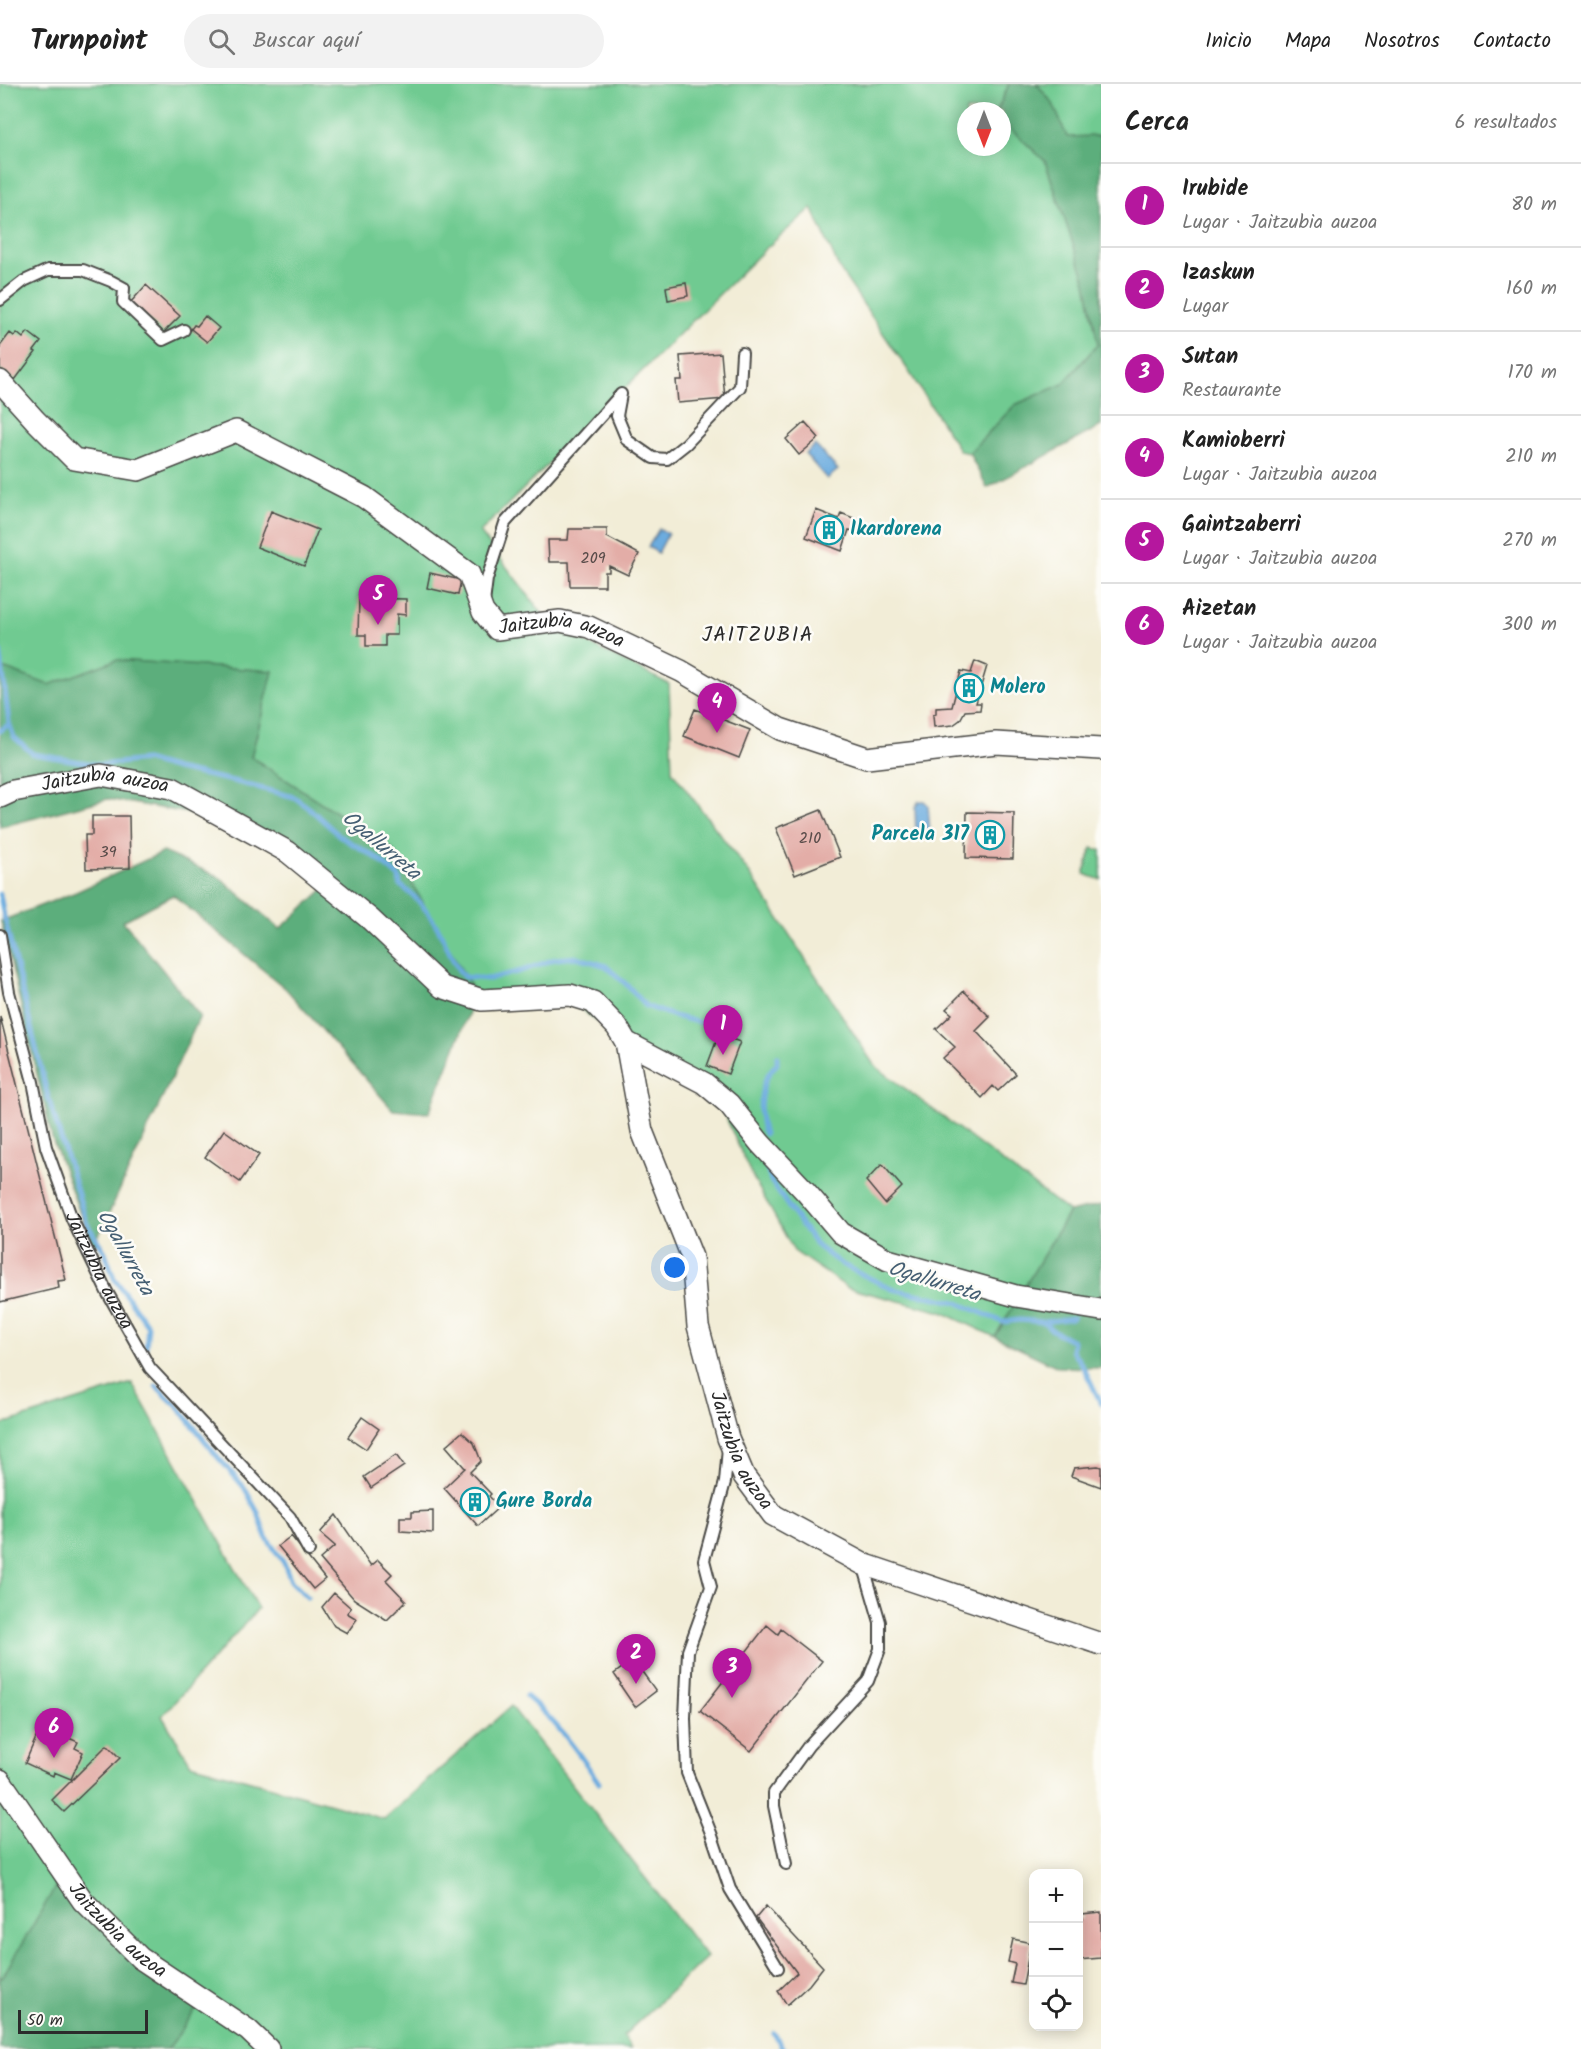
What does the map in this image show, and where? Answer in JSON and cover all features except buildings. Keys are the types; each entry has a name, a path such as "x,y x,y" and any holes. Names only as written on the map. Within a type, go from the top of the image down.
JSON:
{"street":[{"name":"Jaitzubia auzoa","path":"0,381 74,459 138,470 236,431 364,496 469,574 483,612 497,629 560,621 589,627 681,671 780,729 867,758 996,743 1101,749"},
{"name":"Jaitzubia auzoa","path":"0,797 13,791 101,775 172,788 288,852 370,919 442,987 482,1000 570,995 594,1002 617,1027 626,1042 642,1131 692,1257 698,1326 728,1438 744,1476 773,1515 863,1563 1101,1644"},
{"name":"Jaitzubia auzoa","path":"626,1042 704,1083 729,1104 760,1143 841,1233 888,1260 1016,1296 1101,1310"},
{"name":"Jaitzubia auzoa","path":"0,1780 83,1901 140,1958 248,2030 268,2049"}],"lane":[{"path":"0,300 24,281 48,270 83,270 124,288 123,302 163,340 184,330"},
{"path":"483,612 487,579 505,523 621,393 616,416 627,440 653,458 667,459 686,444 740,387 742,353"},
{"name":"Jaitzubia auzoa","path":"0,935 9,992 33,1082 46,1147 72,1220 107,1292 150,1368 290,1516 309,1551"},
{"path":"728,1438 725,1482 704,1560 711,1587 688,1651 685,1718 687,1773 730,1889 778,1968"},
{"path":"786,1864 774,1806 774,1793 809,1744 868,1681 879,1649 879,1622 863,1563"}],"green space":[{"path":"0,84 1009,84 1001,102 957,102 957,156 1011,156 1011,129 1045,161 1086,282 1098,344 1063,384 1015,405 969,453 960,451 840,270 812,208 763,251 480,532 551,625 669,684 672,771 750,874 874,1065 1069,1212 995,1337 942,1312 848,1288 794,1251 751,1174 723,1111 643,1058 568,999 476,995 392,849 251,757 273,671 116,660 49,685 0,667"},
{"path":"1009,84 1037,84 1053,104 1067,137 1100,136 1101,138 1101,426 987,488 969,453 1015,405 1063,384 1098,344 1086,282 1045,161 1011,129 1011,102 1001,102"},
{"path":"1037,84 1101,84 1101,138 1099,136 1067,137 1053,104"},
{"path":"116,660 273,671 251,757 392,849 476,995 429,1113 393,1110 286,989 173,895 123,921 200,1016 93,1248 52,1138 1,921 76,892 163,852 219,877 280,929 328,885 251,824 108,799 0,827 0,667 49,685"},
{"path":"1092,848 1101,850 1101,880 1084,874"},
{"path":"1101,1205 1101,1368 1058,1367 995,1337 1069,1212"},
{"path":"132,1383 258,1609 162,1716 191,1764 384,1819 511,1706 707,1957 623,2036 631,2049 168,2049 204,1998 57,1885 0,1981 0,1425"},
{"path":"57,1884 204,1998 168,2049 0,2049 0,1981"}],"water":[{"path":"815,445 838,470 827,479 805,454"},
{"path":"659,529 668,534 658,553 648,547"},
{"path":"919,801 924,801 928,805 930,833 916,834 915,807"}],"waterway":[{"name":"Ogallurreta","path":"0,650 9,723 14,737 33,754 100,765 145,760 294,797 341,837 377,858 399,877 400,885 415,898 434,922 464,977 489,979 555,959 577,957 606,966 646,1006 674,1016 726,1029"},
{"name":"Ogallurreta","path":"0,731 9,724"},
{"name":"Ogallurreta","path":"0,894 47,1093 87,1224 105,1252 114,1278 148,1326 146,1347"},
{"name":"Ogallurreta","path":"764,1134 760,1107 761,1097 766,1078 777,1064 777,1056"},
{"name":"Ogallurreta","path":"766,1163 771,1181 817,1246 841,1264 892,1289 956,1302 1003,1322 1019,1320 1044,1322 1052,1330 1073,1341 1072,1351 1101,1403"},
{"path":"1044,1322 1073,1318"},
{"name":"Ogallurreta","path":"156,1386 180,1409 244,1487 258,1513 266,1537 284,1563 291,1581 307,1597"},
{"name":"Ogallurreta","path":"526,1696 566,1736 599,1783"},
{"name":"Ogallurreta","path":"774,2033 783,2049"}],"place":[{"name":"Ikardorena","path":"829,530"},
{"name":"Gaintzaberri","path":"378,625"},
{"name":"Molero","path":"969,688"},
{"name":"Kamioberri","path":"717,733"},
{"name":"Parcela 317","path":"990,835"},
{"name":"Irubide","path":"723,1055"},
{"name":"Gure Borda","path":"475,1502"},
{"name":"Izaskun","path":"636,1684"},
{"name":"Sutan","path":"732,1698"},
{"name":"Aizetan","path":"54,1758"}],"district":[{"name":"JAITZUBIA","path":"758,635"}]}
